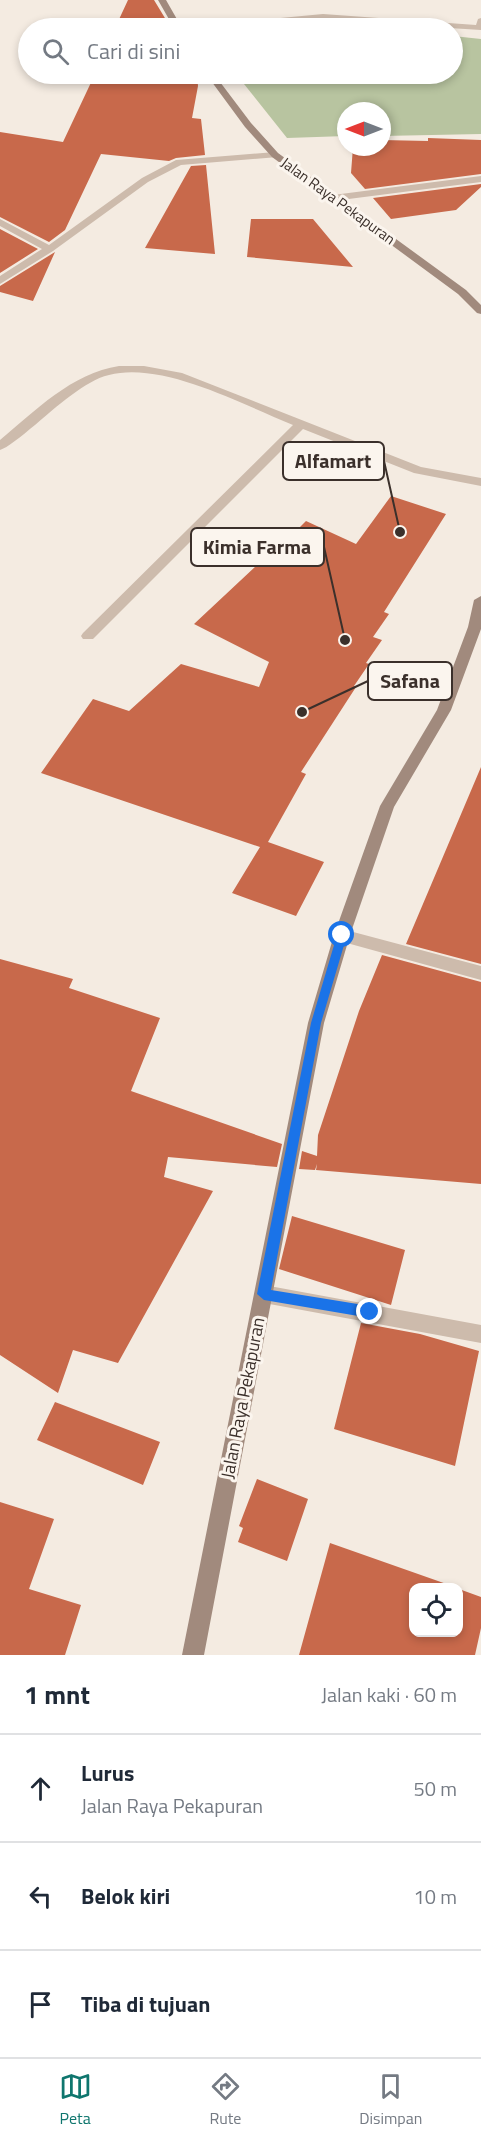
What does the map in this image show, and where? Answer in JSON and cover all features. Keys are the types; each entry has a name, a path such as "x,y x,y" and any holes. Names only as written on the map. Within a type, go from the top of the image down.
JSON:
{"main road":[{"path":"162,0 172,18"},
{"name":"Jalan Raya Pekapuran","path":"217,84 248,125 275,155 462,292 481,311"},
{"name":"Jalan Raya Pekapuran","path":"193,1655 316,1023 342,935 387,806 444,710 475,627 481,600"}],"street":[{"path":"290,18 337,18"},
{"path":"463,27 479,28 481,21"},
{"path":"0,281 145,180 179,162 275,155"},
{"path":"333,198 481,179"},
{"path":"0,222 49,249"},
{"path":"0,446 86,379 108,371 145,368 178,375 418,470 481,482"},
{"path":"88,636 300,424"},
{"path":"342,935 481,973"},
{"path":"264,1294 481,1334"}],"green space":[{"path":"463,37 481,39 481,134 391,136 391,102 337,102 337,136 287,138 244,84 463,84"}],"building":[{"path":"128,0 154,0 165,18 120,18"},
{"path":"90,84 198,84 192,118 201,119 205,155 176,158 169,161 101,154 65,230 49,242 0,217 0,132 63,142"},
{"path":"428,138 481,140 481,174 365,189 351,173 352,156 391,156 391,140 428,141"},
{"path":"206,165 215,254 145,248 191,166"},
{"path":"481,184 481,187 456,210 391,219 373,198"},
{"path":"251,219 313,219 353,267 247,257"},
{"path":"0,229 38,249 0,273"},
{"path":"55,252 33,301 0,292 0,286"},
{"path":"391,496 446,514 384,612 389,614 373,637 382,640 366,663 369,664 354,686 356,687 301,772 306,774 268,842 324,862 296,916 232,893 260,847 41,773 93,699 129,711 181,664 259,687 269,662 194,624 306,521 356,544"},
{"path":"481,767 481,964 406,944"},
{"path":"382,955 481,982 481,1184 316,1170 317,1164 315,1170 299,1169 302,1151 317,1156 318,1135 359,1011"},
{"path":"0,959 73,979 69,988 160,1018 131,1091 282,1144 277,1167 168,1157 164,1177 213,1191 118,1363 73,1350 58,1393 0,1355"},
{"path":"292,1216 405,1250 391,1305 279,1269"},
{"path":"361,1323 420,1334 479,1351 455,1466 334,1429"},
{"path":"55,1402 160,1442 143,1485 37,1440"},
{"path":"257,1479 308,1499 287,1561 238,1542 243,1528 239,1526"},
{"path":"0,1502 54,1519 29,1589 81,1605 65,1655 0,1655"},
{"path":"330,1543 444,1583 409,1583 409,1637 463,1637 463,1590 481,1597 481,1628 475,1655 299,1655"}],"place":[{"name":"Alfamart","path":"400,532"},
{"name":"Kimia Farma","path":"345,640"},
{"name":"Safana","path":"302,712"}],"route":[{"path":"342,935 316,1023 264,1294 370,1312"}]}
